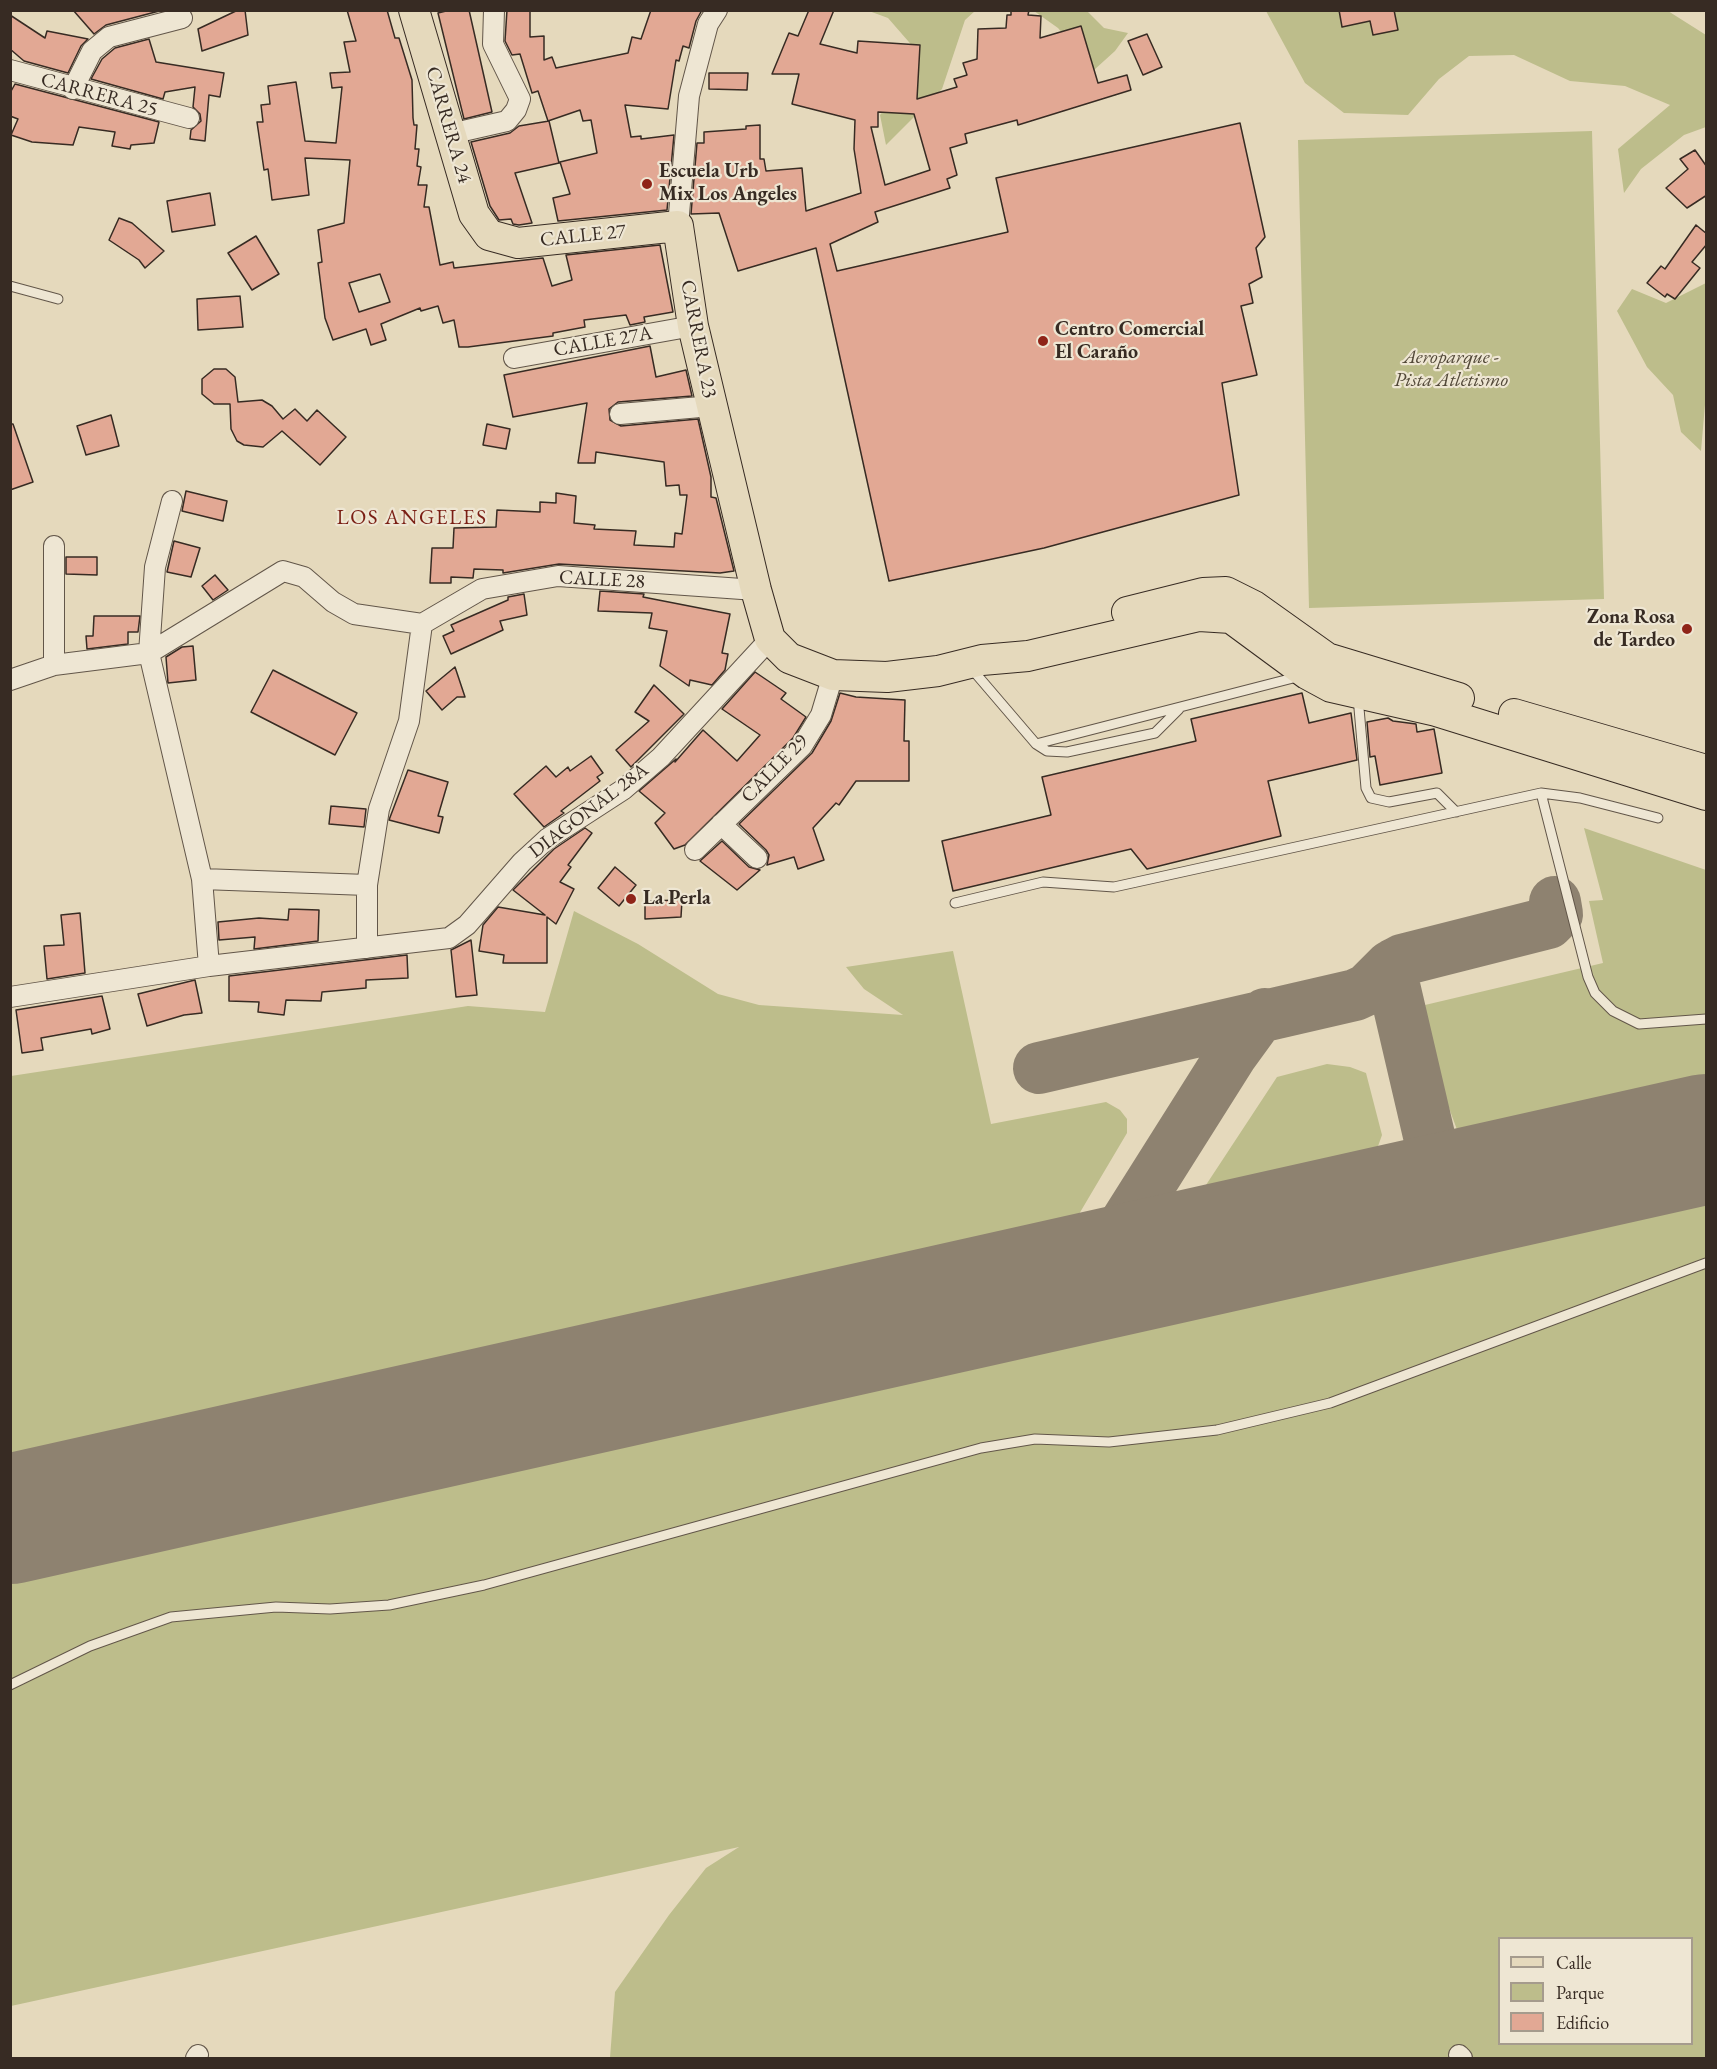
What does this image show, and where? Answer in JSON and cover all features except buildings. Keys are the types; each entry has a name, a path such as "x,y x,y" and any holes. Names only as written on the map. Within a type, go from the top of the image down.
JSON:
{"main road":[{"name":"CARRERA 24","path":"414,10 474,214 489,235"},
{"name":"CALLE 27","path":"489,235 518,243 678,226"},
{"name":"CARRERA 23","path":"678,226 693,326 756,590 779,648"},
{"path":"975,662 1003,646 1026,637 1203,593 1226,592 1254,606 1327,658 1707,770"},
{"path":"779,648 833,675 887,677 938,671 975,662 1028,656 1199,616 1231,618 1307,674 1331,687 1357,695 1436,711 1707,795"}],"street":[{"path":"450,134 507,121 516,110 520,99 493,44 494,10"},
{"name":"CARRERA 23","path":"678,226 689,96 708,24 717,10"},
{"path":"73,89 92,51 109,37 182,18"},
{"name":"CARRERA 25","path":"10,70 73,89 189,118"},
{"name":"CALLE 27A","path":"514,358 693,326"},
{"path":"620,414 712,406"},
{"path":"172,501 155,567 149,653 202,879 208,966"},
{"path":"54,546 54,665"},
{"path":"10,680 54,665 149,653 283,571 304,577 333,602 354,614 422,624 409,721 379,809 367,885 367,948 208,966 10,998"},
{"name":"CALLE 28","path":"422,624 482,590 558,576 756,590"},
{"name":"DIAGONAL 28A","path":"367,948 449,938 459,933 522,862 547,839 624,789 779,648"},
{"name":"CALLE 29","path":"695,850 801,746 821,715 833,675"},
{"path":"721,824 757,858"},
{"path":"202,879 367,885"}],"lane":[{"path":"10,286 58,299"},
{"path":"975,662 1036,744 1047,752 1067,752 1155,733 1179,709"},
{"path":"1036,744 1179,709 1307,674"},
{"path":"1357,695 1368,795 1374,801 1389,802 1437,793 1456,812"},
{"path":"1541,793 1588,978 1595,993 1613,1011 1639,1024 1707,1020"},
{"path":"955,903 1043,882 1113,887 1541,793 1580,798 1658,818"},
{"path":"10,1685 90,1646 171,1617 225,1610 276,1607 330,1609 400,1603 484,1585 981,1448 1035,1439 1109,1442 1216,1431 1318,1406 1707,1263"}],"green space":[{"path":"869,11 975,11 965,20 942,89 886,145 880,115 910,80 915,49 888,18"},
{"path":"1034,11 1087,11 1104,28 1128,33 1115,51 1094,70 1058,28"},
{"path":"1266,11 1668,11 1706,35 1706,127 1684,135 1641,169 1624,193 1618,149 1670,105 1625,86 1570,81 1514,55 1469,56 1439,79 1408,115 1344,113 1305,83"},
{"name":"Aeroparque - Pista Atletismo","path":"1592,131 1604,599 1309,608 1298,140"},
{"path":"1706,283 1706,393 1701,451 1681,432 1673,395 1647,367 1617,311 1632,289 1666,303"},
{"path":"1584,828 1706,870 1706,1092 1463,1146 1438,1078 1428,1042 1425,1005 1603,963 1589,901 1603,900"},
{"path":"574,911 638,944 718,994 759,1005 903,1015 864,989 846,967 953,951 991,1124 1106,1102 1120,1110 1127,1119 1127,1133 1069,1231 11,1475 11,1076 468,1006 545,1012"},
{"path":"1327,1064 1350,1067 1366,1073 1382,1135 1377,1149 1204,1188 1277,1077"},
{"path":"1706,1193 1706,2058 610,2058 615,1992 669,1915 706,1868 739,1847 11,2006 10,1579"}],"taxiway":[{"path":"1039,1068 1355,995 1368,989 1391,966 1402,960 1548,923 1557,914 1555,902"},
{"path":"1396,963 1393,981 1431,1144 1440,1157 1460,1175 1498,1186"},
{"path":"1057,1286 1090,1269 1109,1249 1232,1054 1256,1021 1265,1014"},
{"path":"1386,1212 1409,1194 1422,1180 1428,1166 1431,1144"},
{"path":"1144,1194 1146,1216 1160,1238 1177,1247 1203,1253"}],"runway":[{"path":"10,1519 1706,1139"}],"place":[{"name":"Escuela Urb Mix Los Angeles","path":"647,184"},
{"name":"Centro Comercial El Caraño","path":"1043,341"},
{"name":"Zona Rosa de Tardeo","path":"1687,629"},
{"name":"La Perla","path":"631,899"}],"district":[{"name":"LOS ANGELES","path":"412,518"}]}
